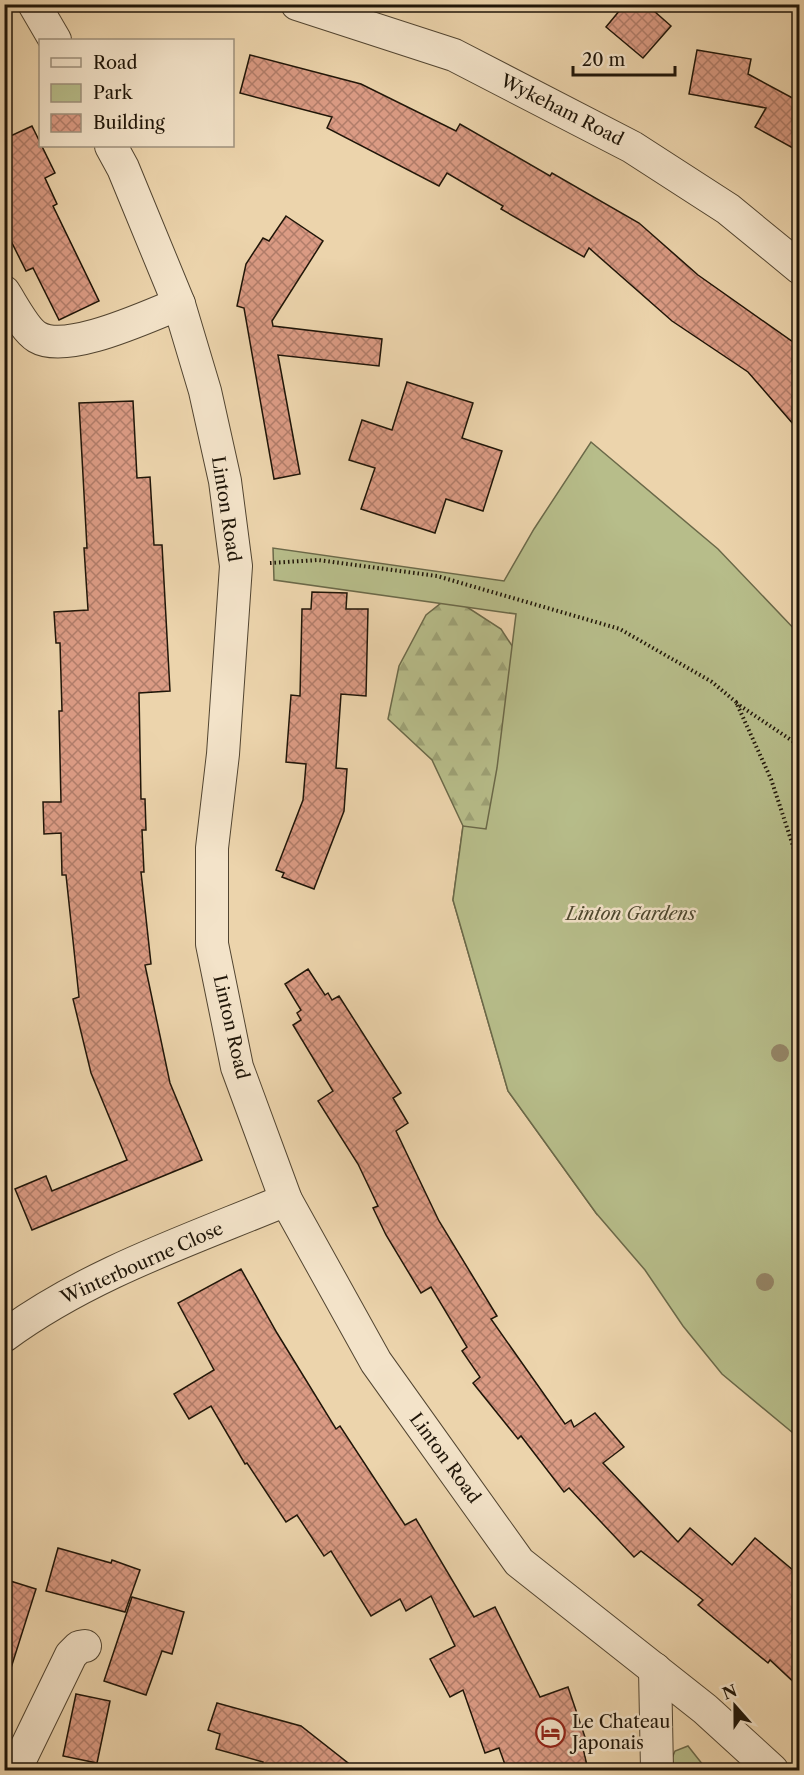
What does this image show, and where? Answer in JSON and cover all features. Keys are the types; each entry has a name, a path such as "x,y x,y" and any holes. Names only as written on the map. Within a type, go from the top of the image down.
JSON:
{"street":[{"path":"34,4 54,39"},
{"name":"Wykeham Road","path":"297,4 454,55 622,142 728,209 800,268"},
{"name":"Linton Road","path":"112,147 123,168 179,304 205,391 225,482 236,566 223,754 212,848 212,944 237,1067 286,1200 376,1362 519,1562 705,1709 772,1770"},
{"path":"4,292 37,337 59,344 104,333 179,304"},
{"name":"Winterbourne Close","path":"4,1336 36,1313 91,1283 286,1200"},
{"path":"22,1763 71,1655 79,1647 85,1646"},
{"path":"654,1669 657,1770"}],"path":[{"path":"236,566 318,560 437,576 620,629 712,682 736,702 800,746"},
{"path":"736,702 771,779 800,867"}],"green space":[{"name":"Linton Gardens","path":"591,442 718,549 799,634 799,1438 722,1374 683,1326 645,1270 596,1213 508,1091 453,900 463,826 486,829 497,768 516,614 274,580 273,548 504,581 534,529"},
{"path":"450,596 501,629 533,678 596,1213 508,1091 453,900 463,826 432,760 388,719 399,666 426,615"},
{"path":"688,1746 707,1770 667,1770 675,1751"}],"building":[{"path":"625,4 646,4 671,26 643,58 606,27"},
{"path":"697,50 751,59 748,74 800,102 800,152 755,127 766,108 689,94"},
{"path":"250,55 361,84 456,131 460,124 550,176 552,173 639,223 698,275 800,347 800,432 748,372 672,321 589,248 584,257 501,209 503,206 447,173 439,186 327,128 332,117 240,93"},
{"path":"32,126 39,140 39,147 42,147 55,173 45,178 57,204 53,206 99,301 59,320 33,268 26,271 4,227 4,139"},
{"path":"286,216 323,241 272,321 273,326 382,339 379,366 278,355 300,474 274,479 244,308 237,306 246,264 263,238 269,241"},
{"path":"407,382 473,403 462,438 502,451 483,511 446,499 435,533 361,509 375,468 349,460 362,420 392,430"},
{"path":"133,401 137,478 150,477 154,545 162,545 170,691 139,693 141,799 145,799 146,830 142,830 144,872 141,872 151,964 145,965 170,1083 202,1160 32,1230 15,1189 46,1176 52,1191 127,1160 91,1073 73,999 79,997 66,875 62,875 61,833 44,834 43,802 61,802 60,643 56,643 54,612 88,610 79,403"},
{"path":"312,592 347,593 346,609 368,609 366,696 341,694 336,768 347,769 344,811 314,889 282,877 284,873 276,870 303,800 306,764 286,762 291,695 300,696 302,609 311,609"},
{"path":"308,969 325,995 328,993 332,1000 339,996 401,1093 393,1098 408,1123 396,1131 439,1221 497,1316 491,1319 565,1424 571,1420 574,1427 595,1413 624,1447 603,1463 678,1542 690,1528 732,1565 755,1538 800,1576 800,1688 770,1660 768,1663 698,1605 703,1600 641,1551 634,1557 569,1488 564,1492 521,1436 518,1439 473,1383 480,1377 462,1351 467,1347 431,1287 421,1293 386,1235 373,1208 378,1206 358,1164 318,1101 333,1091 293,1025 301,1020 297,1013 301,1010 285,984"},
{"path":"241,1269 336,1429 340,1426 405,1525 416,1519 474,1617 495,1607 540,1697 568,1687 588,1746 583,1748 588,1770 507,1770 499,1748 485,1753 463,1690 450,1697 430,1659 455,1646 431,1596 406,1611 400,1599 371,1616 331,1551 324,1556 297,1515 286,1522 247,1463 245,1464 211,1406 189,1419 174,1394 214,1370 178,1303"},
{"path":"58,1548 111,1563 112,1560 140,1570 125,1612 46,1591"},
{"path":"4,1579 36,1589 11,1668 4,1667"},
{"path":"132,1597 184,1612 172,1654 162,1651 146,1695 104,1681"},
{"path":"76,1694 110,1701 97,1763 63,1756"},
{"path":"217,1703 301,1726 357,1770 261,1770 263,1762 216,1749 220,1734 208,1730"}],"place":[{"name":"Le Chateau Japonais","path":"551,1732"}]}
